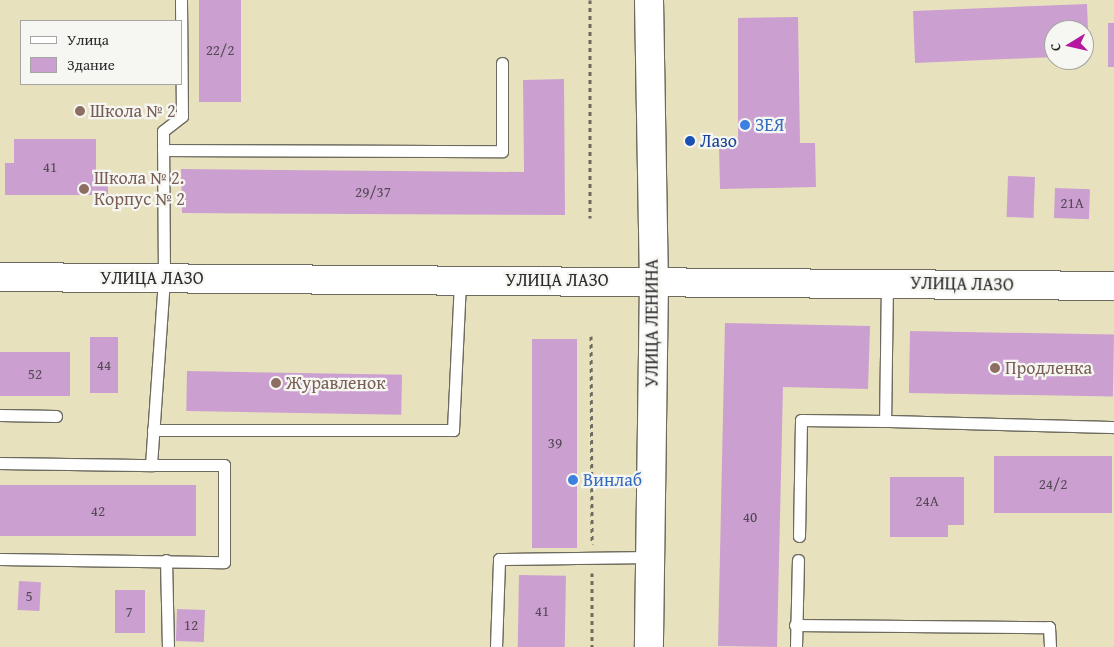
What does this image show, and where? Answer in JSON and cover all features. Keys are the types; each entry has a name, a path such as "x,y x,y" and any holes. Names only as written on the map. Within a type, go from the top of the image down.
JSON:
{"main road":[{"name":"УЛИЦА ЛЕНИНА","path":"649,0 654,281 649,647"},
{"name":"УЛИЦА ЛАЗО","path":"0,277 460,279 1114,286"}],"lane":[{"path":"151,465 164,278 164,132 182,116 182,0"},
{"path":"163,150 502,152 502,64"},
{"path":"153,430 453,430 460,279"},
{"path":"885,421 887,283"},
{"path":"0,415 56,416"},
{"path":"799,536 801,420 1114,427"},
{"path":"0,463 224,465 224,562 0,559"},
{"path":"496,647 499,560 650,557"},
{"path":"166,560 168,647"},
{"path":"796,647 798,560"},
{"path":"796,625 1049,626 1050,647"}],"path":[{"path":"590,0 590,218"},
{"path":"591,336 592,647"}],"building":[{"path":"199,0 241,0 241,102 199,102"},
{"path":"1087,4 1088,20 1044,20 1044,57 915,63 913,11"},
{"path":"798,17 800,143 815,143 816,187 720,189 719,146 738,145 738,18"},
{"path":"1108,23 1114,23 1114,67 1108,67"},
{"path":"564,79 565,215 182,213 181,169 524,172 523,80"},
{"name":"Школа № 2. Корпус № 2","path":"14,139 96,139 96,171 108,171 108,195 5,195 5,163 14,163"},
{"path":"1008,176 1035,177 1034,218 1007,217"},
{"path":"1055,188 1090,189 1089,219 1054,218"},
{"path":"725,323 870,326 868,389 783,387 777,647 718,646"},
{"path":"910,331 1114,335 1113,397 909,393"},
{"path":"90,337 118,337 118,393 90,393"},
{"path":"532,339 577,339 577,548 532,548"},
{"path":"0,352 70,352 70,396 0,396"},
{"path":"187,371 402,375 401,415 186,411"},
{"path":"994,456 1112,456 1112,513 994,513"},
{"path":"890,477 964,477 964,525 948,525 948,537 890,537"},
{"path":"0,485 196,485 196,536 0,536"},
{"path":"519,575 566,576 565,647 518,647"},
{"path":"19,581 41,582 39,611 17,610"},
{"path":"115,590 145,590 145,633 115,633"},
{"path":"177,609 205,610 204,642 176,641"}],"place":[{"name":"Школа № 2","path":"80,111"},
{"name":"ЗЕЯ","path":"745,125"},
{"name":"Лазо","path":"690,141"},
{"name":"Школа № 2. Корпус № 2","path":"84,189"},
{"name":"Продленка","path":"995,368"},
{"name":"Журавленок","path":"276,383"},
{"name":"Винлаб","path":"573,480"}]}
